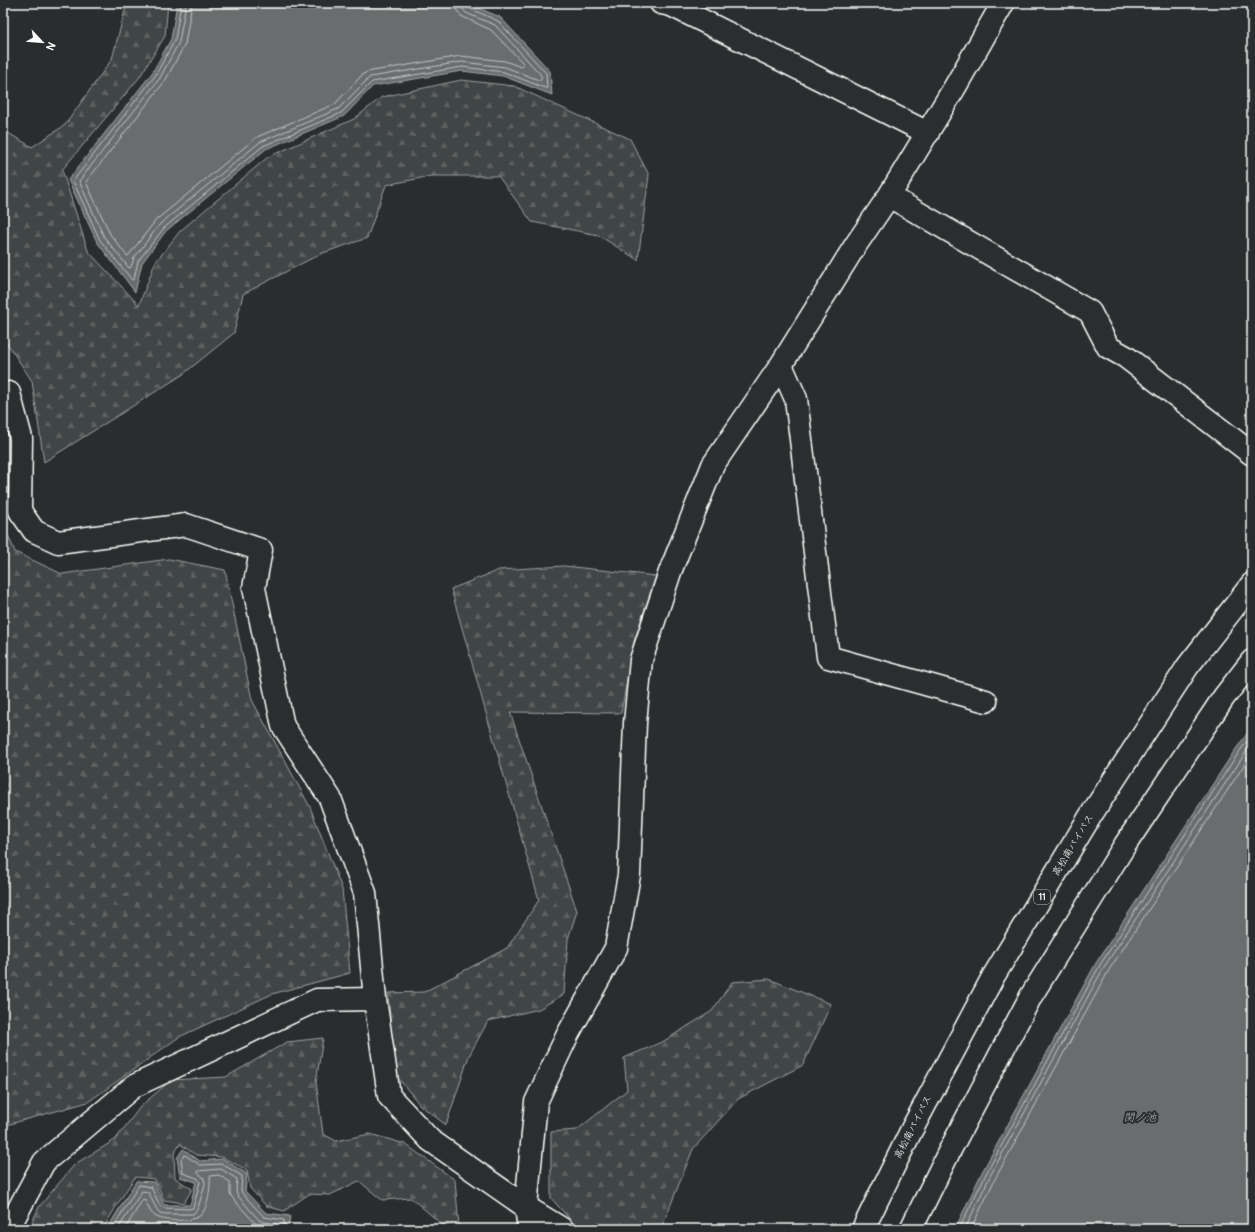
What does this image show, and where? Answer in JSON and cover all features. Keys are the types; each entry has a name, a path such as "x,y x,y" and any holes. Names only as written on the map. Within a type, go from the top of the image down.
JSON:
{"main road":[{"path":"661,3 670,5 928,133"},
{"path":"528,1229 526,1207 536,1102 568,1034 616,948 629,875 635,723 640,660 670,572 713,465 781,364 855,246 889,196 956,87 1003,3"},
{"path":"889,196 1090,312 1108,347 1126,357 1252,454"},
{"path":"781,364 796,399 828,657 986,701"},
{"path":"9,393 21,438 20,511 34,531 58,542 186,526 261,550 254,588 283,726 330,798 366,893 375,999 389,1096 430,1140 526,1207 562,1229"},
{"name":"高松南バイパス","path":"863,1229 912,1129 993,977 1091,815 1188,666 1252,584"},
{"path":"912,1229 949,1152 1031,996 1125,845 1224,697 1252,661"},
{"path":"8,1229 44,1162 134,1086 317,1000 375,999"}],"green space":[{"path":"127,3 168,3 165,36 139,78 62,170 88,251 139,305 155,263 180,231 268,157 354,119 382,97 461,80 514,86 630,139 649,175 638,260 598,235 532,222 498,176 431,176 386,185 367,238 320,254 243,294 234,333 182,375 44,462 32,381 3,337 3,130 32,147 65,125 112,59"},
{"path":"3,523 15,552 62,574 169,559 225,570 252,700 310,807 342,889 350,973 272,994 179,1037 88,1102 3,1126"},
{"path":"564,566 656,576 634,641 621,713 510,712 577,911 568,939 564,994 539,1009 488,1021 469,1056 446,1125 420,1105 394,1073 388,993 424,992 507,948 539,900 451,589 499,570"},
{"path":"769,979 831,1004 803,1065 738,1099 693,1149 661,1229 580,1229 551,1198 551,1132 577,1130 627,1090 624,1058 664,1041 712,1011 732,982"},
{"path":"323,1038 316,1082 323,1134 336,1141 370,1134 405,1144 455,1180 459,1227 444,1226 411,1198 382,1200 359,1181 330,1195 309,1194 284,1211 266,1206 250,1188 247,1170 222,1157 196,1155 180,1144 174,1154 175,1178 192,1189 184,1203 164,1200 155,1179 135,1177 103,1229 29,1229 39,1207 75,1164 115,1140 141,1106 171,1080 226,1077 287,1042"}],"water":[{"path":"177,3 466,3 500,17 550,71 552,95 503,76 462,71 373,86 344,116 266,149 166,231 142,263 135,292 97,242 68,180 152,73 171,39"},
{"name":"関ノ池","path":"1252,727 1252,1229 955,1229 982,1172 1096,963 1233,753"},
{"path":"183,1149 200,1161 223,1159 247,1174 245,1191 266,1213 290,1216 288,1229 107,1229 136,1181 154,1182 164,1205 190,1205 196,1182 180,1177 177,1158"}]}
